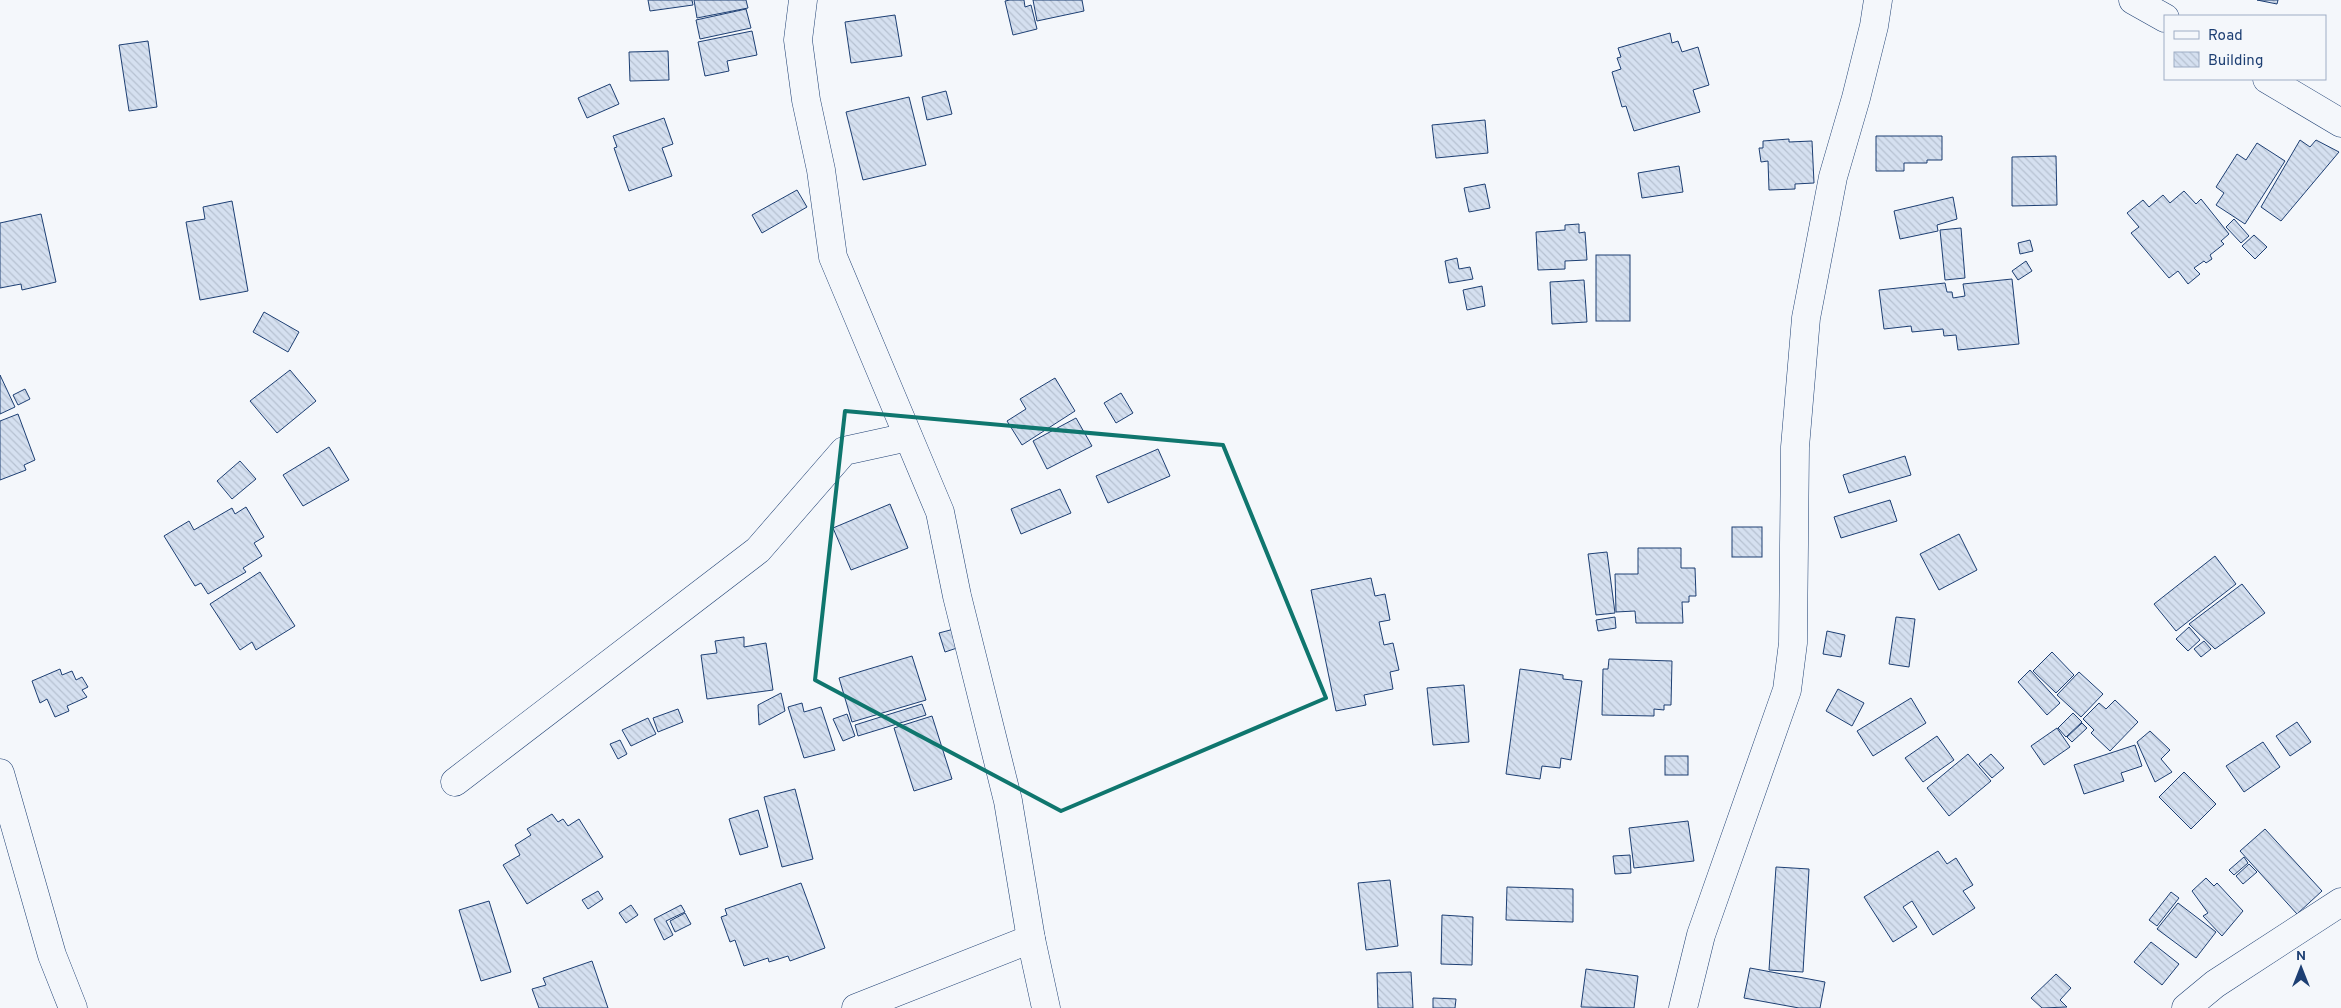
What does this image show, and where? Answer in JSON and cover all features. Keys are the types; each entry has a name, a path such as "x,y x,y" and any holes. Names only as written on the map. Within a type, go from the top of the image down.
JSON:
{"street":[{"path":"802,0 798,40 806,100 821,170 833,256 940,512 957,596 1008,801 1031,939 1046,1008"},
{"path":"1683,1008 1701,935 1787,690 1794,643 1795,447 1806,318 1833,178 1856,98 1874,26 1878,0"},
{"path":"2133,0 2164,17"},
{"path":"2269,80 2341,123"},
{"path":"454,782 758,550 844,451 908,437"},
{"path":"0,773 52,955 73,1008"},
{"path":"2186,1008 2215,984 2341,902"},
{"path":"856,1008 1031,939"}],"highlighted area":[{"path":"845,411 1223,445 1326,698 1061,811 815,680"}],"building":[{"path":"648,0 692,0 693,5 650,11"},
{"path":"694,0 746,0 748,8 697,18"},
{"path":"1024,0 1025,7 1031,5 1037,29 1013,35 1005,1"},
{"path":"1033,0 1082,0 1084,11 1037,21"},
{"path":"2257,0 2278,0 2277,4"},
{"path":"746,9 751,28 700,39 696,20"},
{"path":"895,15 902,56 851,63 845,22"},
{"path":"752,31 757,55 727,61 729,71 705,76 698,42"},
{"path":"1670,33 1672,43 1678,41 1682,52 1698,47 1709,85 1693,90 1700,112 1634,131 1626,106 1622,107 1612,72 1621,69 1617,58 1621,57 1618,48"},
{"path":"148,41 157,107 129,111 119,45"},
{"path":"668,51 669,80 630,81 629,52"},
{"path":"610,84 619,104 587,118 578,98"},
{"path":"946,91 952,114 927,120 922,97"},
{"path":"909,97 926,165 863,180 846,112"},
{"path":"664,118 673,144 662,148 672,176 629,191 614,148 617,147 613,136"},
{"path":"1485,120 1488,153 1436,158 1432,125"},
{"path":"1876,136 1942,136 1942,160 1927,160 1927,163 1904,163 1904,171 1876,171"},
{"path":"1789,139 1789,142 1812,141 1814,183 1795,184 1795,189 1769,190 1768,161 1761,162 1759,148 1763,148 1763,141"},
{"path":"2300,140 2310,147 2316,140 2339,152 2281,221 2261,207"},
{"path":"2257,143 2285,161 2245,224 2216,205 2224,193 2216,187 2237,154 2246,160"},
{"path":"2056,156 2057,205 2012,206 2012,157"},
{"path":"1679,166 1683,192 1642,198 1638,173"},
{"path":"1485,184 1490,208 1469,212 1464,188"},
{"path":"797,190 807,207 762,233 752,215"},
{"path":"2184,191 2196,204 2201,199 2229,234 2221,241 2224,244 2210,255 2212,259 2206,263 2204,261 2194,268 2200,274 2188,284 2178,271 2169,278 2131,233 2139,227 2127,213 2143,200 2149,207 2163,195 2170,203"},
{"path":"1953,197 1957,219 1937,225 1938,231 1900,239 1894,211"},
{"path":"232,201 248,291 200,300 186,222 205,219 203,207"},
{"path":"41,214 56,282 22,290 21,284 0,288 0,223"},
{"path":"2234,219 2249,236 2241,243 2226,227"},
{"path":"1579,224 1579,233 1585,232 1587,260 1565,261 1565,269 1538,270 1536,232 1565,230 1565,225"},
{"path":"1961,228 1965,278 1945,280 1940,230"},
{"path":"2254,235 2267,247 2255,259 2242,246"},
{"path":"2030,240 2033,251 2020,254 2018,243"},
{"path":"1596,255 1630,255 1630,321 1596,321"},
{"path":"1457,258 1459,269 1470,267 1473,279 1449,283 1445,261"},
{"path":"2026,261 2032,271 2018,280 2012,271"},
{"path":"2012,279 2019,344 1958,350 1956,335 1944,336 1943,329 1912,332 1911,326 1884,329 1879,290 1945,283 1947,292 1952,292 1953,298 1965,296 1963,284"},
{"path":"1584,280 1587,322 1552,324 1550,282"},
{"path":"1482,286 1485,306 1467,310 1463,290"},
{"path":"264,312 299,332 288,352 253,332"},
{"path":"290,370 316,401 277,433 250,401"},
{"path":"0,375 15,407 0,414"},
{"path":"1055,378 1075,411 1022,445 1007,421 1026,409 1020,399"},
{"path":"25,389 30,399 18,405 13,395"},
{"path":"1121,393 1133,413 1116,423 1104,403"},
{"path":"18,414 35,460 24,465 26,470 0,480 0,421"},
{"path":"1076,418 1092,446 1047,469 1033,441"},
{"path":"329,447 349,480 303,506 283,475"},
{"path":"1158,449 1170,476 1108,503 1096,476"},
{"path":"1905,456 1911,475 1849,493 1843,475"},
{"path":"240,461 256,479 232,499 217,481"},
{"path":"1060,489 1071,513 1021,534 1011,509"},
{"path":"1890,500 1897,521 1841,538 1834,517"},
{"path":"890,504 908,548 851,570 833,528"},
{"path":"246,507 264,537 254,543 262,556 243,568 246,572 208,594 201,583 195,586 164,536 189,521 194,530 232,508 235,514"},
{"path":"1732,527 1762,527 1762,557 1732,557"},
{"path":"1959,534 1977,570 1939,590 1920,554"},
{"path":"1638,548 1681,548 1681,568 1695,568 1696,596 1689,596 1689,602 1682,602 1683,623 1636,623 1635,611 1616,612 1615,574 1638,574"},
{"path":"1607,552 1615,613 1596,615 1588,554"},
{"path":"2215,556 2236,584 2176,631 2154,604"},
{"path":"260,572 295,626 256,650 252,642 240,650 210,604"},
{"path":"1371,578 1375,596 1385,594 1390,620 1379,622 1384,645 1393,643 1399,670 1390,672 1393,689 1364,695 1366,705 1336,711 1311,590"},
{"path":"2242,584 2265,613 2215,649 2189,624"},
{"path":"1615,617 1616,628 1598,631 1596,620"},
{"path":"1896,617 1915,619 1909,667 1889,664"},
{"path":"2189,627 2200,640 2188,651 2176,639"},
{"path":"954,629 960,647 945,652 939,633"},
{"path":"1827,631 1845,635 1841,657 1823,654"},
{"path":"744,637 744,647 766,643 773,690 707,699 701,655 717,653 715,641"},
{"path":"2204,641 2211,649 2201,657 2194,649"},
{"path":"2052,652 2074,675 2056,693 2033,671"},
{"path":"912,656 926,700 852,722 839,678"},
{"path":"1609,659 1672,661 1671,705 1664,705 1664,710 1654,709 1654,716 1602,715 1603,669 1608,669"},
{"path":"60,669 62,675 72,671 76,680 82,677 88,687 82,690 87,697 67,706 69,711 55,717 47,699 40,703 32,681"},
{"path":"1520,669 1563,675 1563,679 1582,681 1571,760 1561,758 1560,768 1542,766 1540,779 1506,774"},
{"path":"2030,670 2060,703 2047,715 2018,682"},
{"path":"2079,672 2103,694 2081,717 2057,695"},
{"path":"1464,685 1469,742 1433,745 1427,688"},
{"path":"1838,689 1864,703 1852,726 1826,711"},
{"path":"781,693 785,711 759,725 758,705"},
{"path":"1911,698 1926,723 1873,756 1857,731"},
{"path":"2115,700 2138,722 2110,751 2091,733 2094,730 2083,719 2099,703 2106,709"},
{"path":"802,703 804,712 821,707 835,750 804,758 788,707"},
{"path":"922,704 926,715 858,736 855,725"},
{"path":"678,709 683,722 658,732 653,718"},
{"path":"2073,713 2082,722 2066,737 2058,728"},
{"path":"847,714 855,736 843,741 833,719"},
{"path":"932,716 952,779 914,791 894,728"},
{"path":"648,718 656,734 631,746 622,730"},
{"path":"2297,722 2311,742 2290,756 2276,736"},
{"path":"2082,723 2087,728 2072,742 2067,737"},
{"path":"2057,728 2070,747 2044,765 2031,746"},
{"path":"2150,731 2170,750 2161,759 2172,772 2155,782 2137,742"},
{"path":"1937,736 1954,760 1923,782 1905,758"},
{"path":"620,740 627,754 618,759 610,744"},
{"path":"2263,742 2280,767 2244,792 2226,766"},
{"path":"2135,745 2142,766 2121,773 2124,781 2084,794 2074,765"},
{"path":"1968,754 1991,781 1949,816 1927,788"},
{"path":"1991,754 2004,768 1992,778 1979,764"},
{"path":"1665,756 1688,756 1688,775 1665,775"},
{"path":"2184,772 2216,804 2191,829 2159,797"},
{"path":"795,789 813,859 782,867 764,797"},
{"path":"758,810 768,847 740,855 729,819"},
{"path":"552,814 558,822 563,819 568,826 579,819 603,857 527,904 503,865 520,855 515,845 531,835 527,829"},
{"path":"1688,821 1694,861 1634,868 1629,828"},
{"path":"2265,829 2322,891 2297,914 2240,851"},
{"path":"1938,851 1947,864 1956,858 1973,885 1963,891 1975,908 1933,935 1912,901 1903,907 1917,927 1893,942 1864,897"},
{"path":"1630,855 1631,873 1615,874 1613,856"},
{"path":"2244,857 2248,863 2234,875 2229,870"},
{"path":"2249,864 2257,872 2243,884 2236,876"},
{"path":"1776,867 1809,869 1803,972 1769,970"},
{"path":"2206,878 2214,886 2217,883 2243,911 2222,936 2203,916 2208,913 2192,891"},
{"path":"1390,880 1398,946 1366,950 1358,883"},
{"path":"801,883 825,948 790,961 788,956 769,962 768,958 744,966 735,940 730,942 721,917 727,915 725,909"},
{"path":"1507,887 1573,889 1573,922 1506,920"},
{"path":"598,891 603,899 588,909 582,900"},
{"path":"2171,892 2179,898 2157,926 2149,920"},
{"path":"489,901 511,972 481,981 459,910"},
{"path":"2178,903 2216,932 2196,958 2157,929"},
{"path":"631,905 638,915 626,923 619,913"},
{"path":"681,905 685,912 666,921 673,935 664,940 654,919"},
{"path":"685,913 691,924 675,932 670,921"},
{"path":"1442,915 1473,917 1472,965 1441,964"},
{"path":"2151,942 2179,964 2162,985 2134,962"},
{"path":"592,961 608,1008 539,1008 532,989 546,985 543,978"},
{"path":"1750,968 1825,982 1820,1008 1799,1008 1744,998"},
{"path":"1586,969 1638,976 1634,1008 1581,1007"},
{"path":"1411,972 1413,1008 1378,1008 1377,973"},
{"path":"2056,974 2071,988 2060,1000 2067,1007 2042,1008 2031,998"},
{"path":"1433,998 1456,999 1455,1008 1433,1008"}]}
